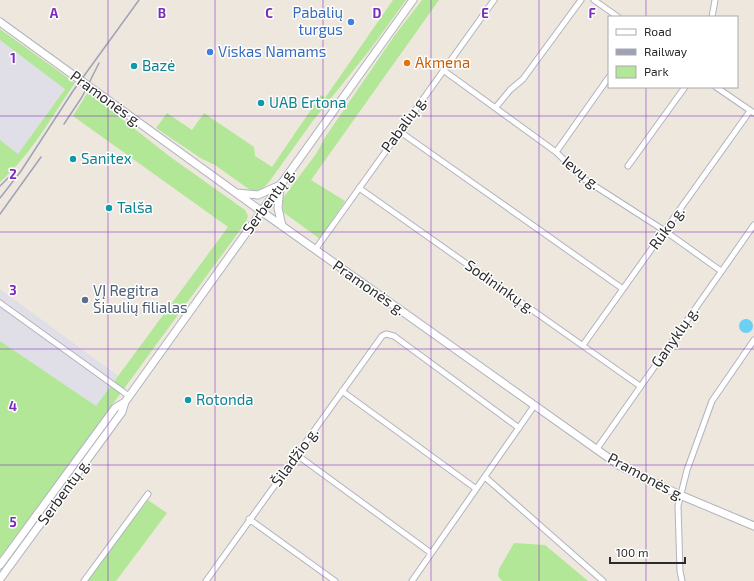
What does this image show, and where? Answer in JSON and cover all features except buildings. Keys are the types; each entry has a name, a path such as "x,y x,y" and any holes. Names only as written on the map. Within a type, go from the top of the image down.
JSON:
{"main road":[{"name":"Serbentų g.","path":"0,579 122,412 127,399 413,0"},
{"name":"Pramonės g.","path":"0,22 315,250 596,450 632,473 754,526"},
{"path":"237,193 258,195 281,184"},
{"path":"281,184 278,208 282,226"},
{"name":"Serbentų g.","path":"0,565 115,408 127,399"}],"street":[{"name":"Pabalių g.","path":"315,250 494,0"},
{"path":"496,107 510,90 523,80 581,0"},
{"path":"594,0 617,16"},
{"path":"712,16 715,0"},
{"name":"Ievų g.","path":"443,70 556,152 584,179 665,231 721,272"},
{"path":"556,152 608,78"},
{"path":"628,166 684,88"},
{"path":"717,88 752,112"},
{"name":"Rūko g.","path":"583,345 752,112"},
{"path":"399,131 623,289"},
{"name":"Sodininkų g.","path":"359,188 640,386"},
{"name":"Ganyklų g.","path":"596,450 754,225"},
{"path":"0,302 127,399"},
{"name":"Šiladžio g.","path":"206,581 249,519 297,456 342,391 386,334 394,336 518,428"},
{"path":"682,581 680,571 680,495 698,438 712,401 754,340"},
{"path":"342,391 475,488"},
{"path":"412,581 475,488 485,477 534,406"},
{"path":"297,456 431,553"},
{"path":"485,477 603,581"},
{"path":"84,581 148,494"},
{"path":"249,519 335,581"}],"shaded area":[{"path":"0,40 65,88 18,154 0,140"},
{"path":"0,289 118,376 96,406 0,341"}],"green space":[{"path":"393,0 406,0 372,47 312,122 269,182 260,191 250,190 215,165 202,159 156,128 167,113 192,130 204,113 254,147 255,156 272,167 321,95 325,98"},
{"path":"422,0 439,0 311,180 345,201 320,239 283,212 283,198 316,154 326,136 395,35"},
{"path":"0,29 75,83 22,160 0,182 0,140 18,154 65,89 0,40"},
{"path":"88,92 169,156 245,210 248,216 246,222 0,558 0,341 96,406 228,227 73,116"},
{"path":"148,500 167,513 116,581 87,581"},
{"path":"514,543 545,545 588,581 502,581 498,576 499,569"}],"water":[{"path":"743,319 749,319 753,323 753,329 749,333 743,333 739,329 739,323"}],"railway":[{"path":"0,198 21,171 73,91 139,0"},
{"path":"64,124 82,97 99,63"},
{"path":"0,214 41,157"},
{"path":"0,186 16,170"}],"place":[{"name":"Pabalių turgus","path":"351,22"},
{"name":"Viskas Namams","path":"210,52"},
{"name":"Akmena","path":"407,63"},
{"name":"Bazė","path":"134,66"},
{"name":"UAB Ertona","path":"261,103"},
{"name":"Sanitex","path":"73,159"},
{"name":"Talša","path":"109,208"},
{"name":"VĮ Regitra Šiaulių filialas","path":"85,300"},
{"name":"Rotonda","path":"188,400"}]}
